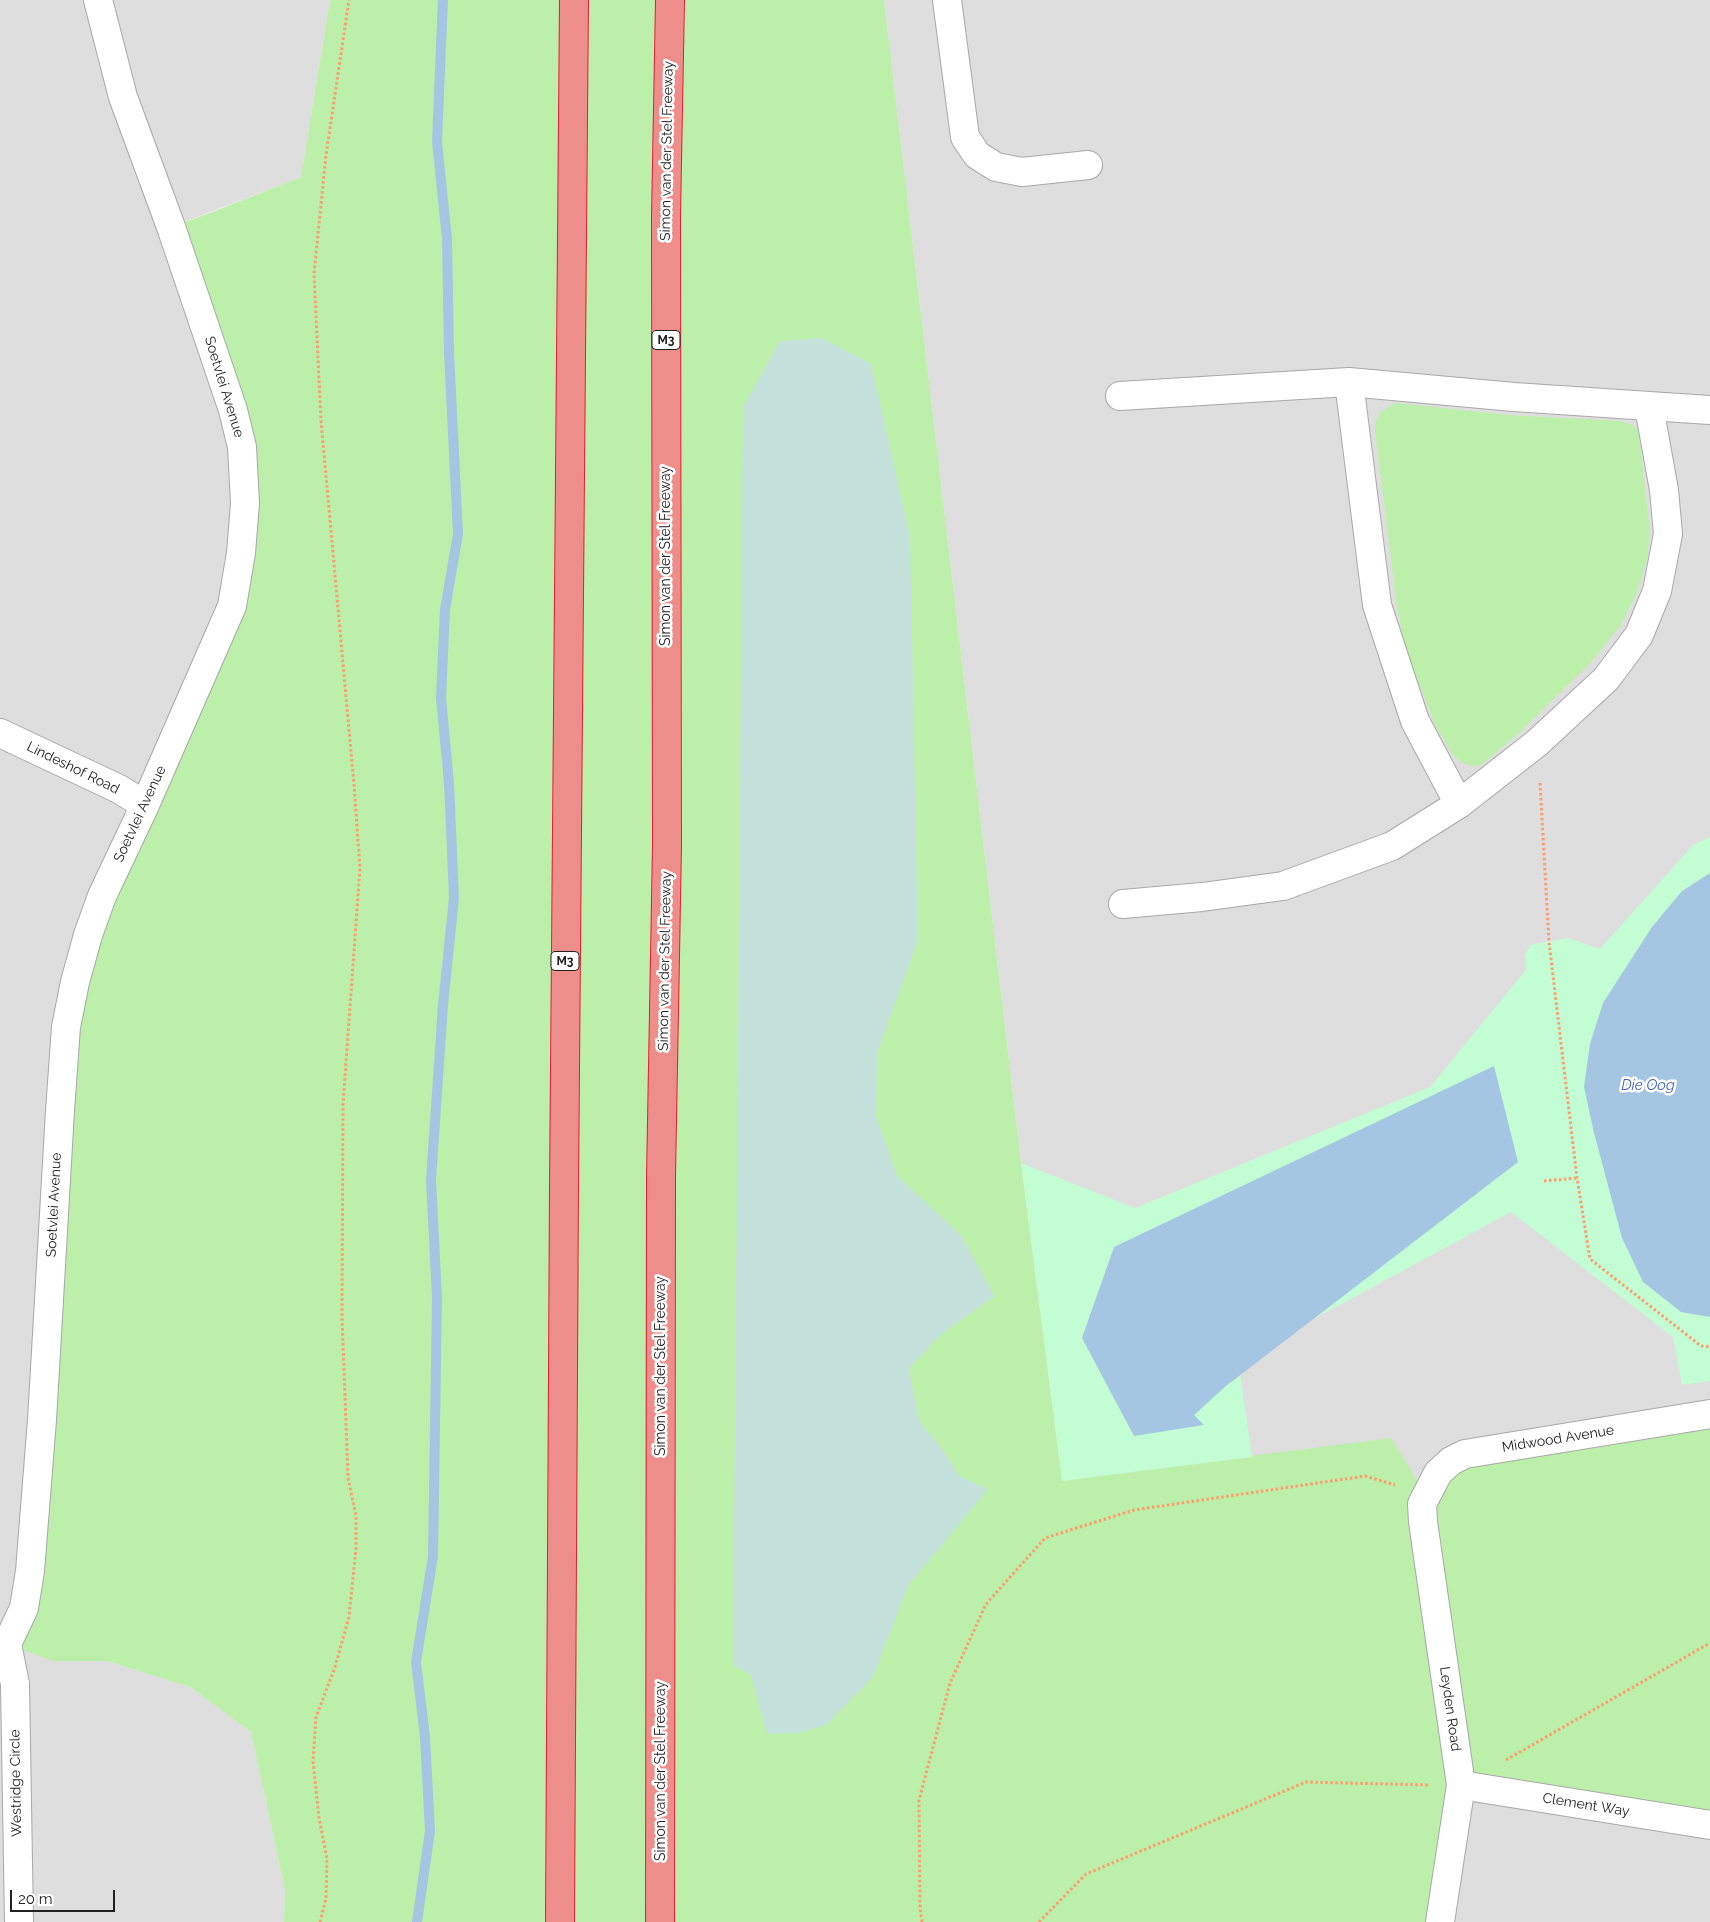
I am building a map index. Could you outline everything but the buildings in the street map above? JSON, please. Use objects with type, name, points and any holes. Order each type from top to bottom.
[{"type":"highway","name":"M3","points":[[560,1922],[564,1157],[574,0]]},
{"type":"highway","name":"Simon van der Stel Freeway","points":[[660,1922],[661,1177],[666,845],[666,217],[670,0]]},
{"type":"street","name":"Soetvlei Avenue","points":[[4,1645],[24,1608],[30,1571],[66,1027],[75,982],[88,935],[102,896],[145,805],[232,606],[241,552],[245,503],[242,447],[233,410],[171,227],[123,97],[98,0]]},
{"type":"street","points":[[947,0],[965,137],[977,155],[996,167],[1022,172],[1088,165]]},
{"type":"street","points":[[1120,396],[1348,382],[1514,398],[1710,410]]},
{"type":"street","points":[[1348,382],[1377,605],[1414,721],[1459,804]]},
{"type":"street","points":[[1124,904],[1202,897],[1284,886],[1392,846],[1459,804],[1537,743],[1606,679],[1639,635],[1657,591],[1668,534],[1664,490],[1649,406]]},
{"type":"street","name":"Lindeshof Road","points":[[0,733],[119,789],[145,805]]},
{"type":"street","name":"Midwood Avenue","points":[[1425,1497],[1438,1473],[1451,1461],[1465,1454],[1710,1414]]},
{"type":"street","name":"Leyden Road","points":[[1425,1497],[1422,1504],[1423,1522],[1461,1785],[1440,1922]]},
{"type":"street","name":"Westridge Circle","points":[[4,1645],[15,1684],[19,1922]]},
{"type":"street","name":"Clement Way","points":[[1461,1785],[1710,1825]]},
{"type":"path","points":[[320,1922],[326,1899],[327,1859],[319,1818],[313,1761],[316,1717],[335,1667],[349,1617],[356,1548],[356,1516],[348,1478],[342,1316],[343,1123],[360,868],[320,421],[314,274],[326,156],[350,0]]},
{"type":"path","points":[[1537,743],[1549,942],[1577,1178],[1590,1259],[1701,1346],[1710,1348]]},
{"type":"path","points":[[1544,1181],[1577,1178]]},
{"type":"path","points":[[922,1922],[920,1908],[919,1800],[950,1683],[986,1604],[1045,1538],[1134,1510],[1365,1476],[1400,1487]]},
{"type":"path","points":[[1504,1761],[1710,1643]]},
{"type":"path","points":[[1039,1922],[1086,1874],[1306,1782],[1461,1785]]},
{"type":"shaded area","points":[[0,0],[330,0],[301,177],[171,227],[245,503],[53,1661],[107,1661],[190,1687],[251,1732],[285,1890],[284,1922],[0,1922]]},
{"type":"shaded area","points":[[884,0],[1710,0],[1710,1922],[876,1922],[1058,1452],[1021,1163]]},
{"type":"shaded area","points":[[822,338],[871,364],[910,537],[918,940],[877,1053],[876,1116],[897,1176],[961,1235],[994,1296],[938,1337],[909,1369],[919,1421],[944,1451],[959,1476],[988,1489],[908,1586],[873,1677],[826,1725],[798,1733],[767,1734],[751,1675],[733,1665],[743,407],[780,341]]},
{"type":"green space","points":[[330,0],[884,0],[1021,1163],[1062,1480],[1391,1438],[1426,1495],[1440,1472],[1710,1424],[1710,1825],[1462,1785],[1440,1922],[284,1922],[285,1890],[251,1732],[190,1687],[107,1661],[53,1661],[7,1644],[24,1608],[75,982],[210,658],[245,503],[171,227],[301,177]]},
{"type":"green space","points":[[1396,403],[1509,415],[1620,421],[1637,429],[1639,437],[1650,532],[1647,560],[1636,595],[1620,626],[1591,662],[1521,731],[1481,765],[1473,766],[1462,763],[1453,755],[1436,727],[1405,647],[1397,608],[1375,431],[1375,422],[1381,412]]},
{"type":"green space","points":[[1710,837],[1710,1381],[1682,1385],[1673,1337],[1511,1212],[1238,1360],[1252,1457],[1062,1481],[1021,1163],[1135,1208],[1430,1087],[1526,970],[1525,955],[1530,945],[1568,938],[1600,949],[1693,845]]},
{"type":"water","name":"Die Oog","points":[[1710,873],[1710,1317],[1681,1312],[1643,1282],[1622,1238],[1594,1133],[1584,1087],[1590,1044],[1603,1003],[1652,927],[1682,891]]},
{"type":"water","points":[[1494,1066],[1518,1162],[1226,1386],[1194,1415],[1204,1425],[1134,1436],[1082,1338],[1114,1247]]},
{"type":"waterway","points":[[417,1922],[430,1831],[425,1737],[416,1662],[433,1556],[437,1298],[431,1180],[443,1005],[454,898],[449,783],[441,698],[445,609],[458,534],[449,353],[447,239],[437,142],[443,0]]}]
